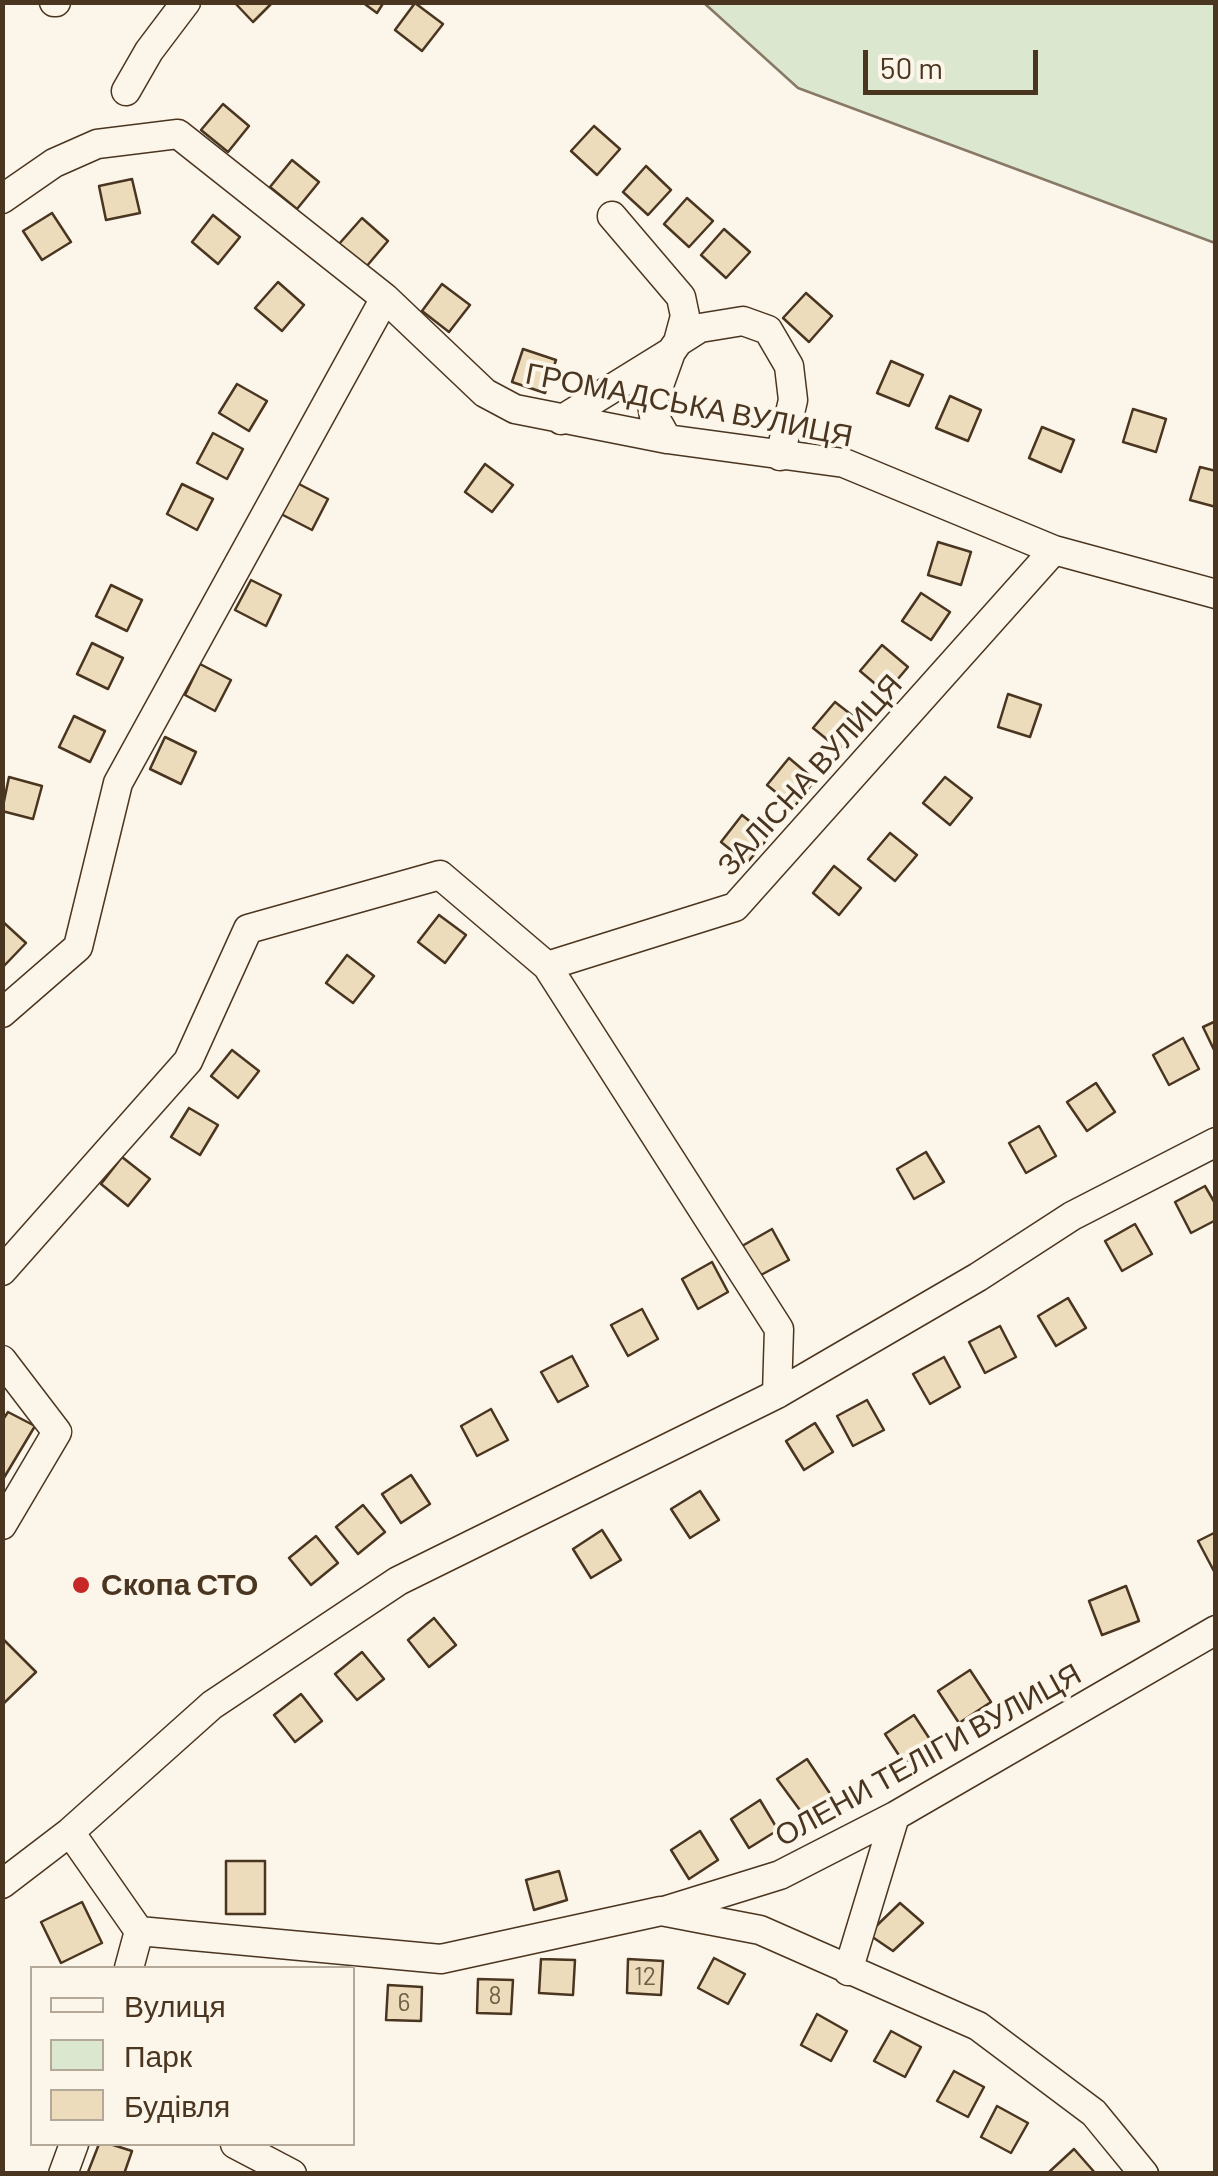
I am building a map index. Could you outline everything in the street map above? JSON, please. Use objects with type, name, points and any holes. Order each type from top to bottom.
[{"type":"street","points":[[126,90],[148,50],[186,2]]},
{"type":"street","name":"ГРОМАДСЬКА ВУЛИЦЯ","points":[[2,198],[54,163],[97,144],[178,134],[385,298],[485,393],[515,409],[746,451],[844,463],[1054,550],[1216,594]]},
{"type":"street","points":[[612,216],[681,297],[685,316],[652,405],[658,427],[667,438]]},
{"type":"street","points":[[2,1013],[78,947],[118,783],[385,298]]},
{"type":"street","points":[[561,420],[700,328],[743,321],[768,330],[789,366],[793,382],[788,422],[792,458]]},
{"type":"street","points":[[746,451],[774,436],[788,422]]},
{"type":"street","name":"ЗАЛІСНА ВУЛИЦЯ","points":[[547,966],[735,907],[1054,550]]},
{"type":"street","points":[[2,1271],[188,1061],[248,929],[440,875],[547,966],[779,1329],[777,1394]]},
{"type":"street","points":[[2,1884],[70,1832],[212,1704],[398,1582],[777,1394],[1072,1216],[1216,1142]]},
{"type":"street","points":[[2,1360],[58,1432],[2,1525]]},
{"type":"street","name":"ОЛЕНИ ТЕЛІГИ ВУЛИЦЯ","points":[[139,1931],[441,1959],[662,1912],[780,1875],[895,1816],[1216,1630]]},
{"type":"street","points":[[848,1971],[895,1816]]},
{"type":"street","points":[[70,1832],[139,1931],[130,1966]]},
{"type":"street","name":"ОЛЕНИ ТЕЛІГИ ВУЛИЦЯ","points":[[662,1912],[760,1930],[978,2026],[1094,2113],[1144,2174]]},
{"type":"street","points":[[62,2174],[73,2146]]},
{"type":"street","points":[[239,2146],[292,2174]]},
{"type":"green space","points":[[704,3],[1215,3],[1215,243],[798,88]]},
{"type":"building","points":[[234,2],[273,2],[253,22]]},
{"type":"building","points":[[362,2],[384,2],[377,13]]},
{"type":"building","points":[[415,3],[443,24],[422,51],[395,30]]},
{"type":"building","points":[[223,104],[249,126],[228,152],[201,130]]},
{"type":"building","points":[[594,126],[620,149],[597,175],[571,151]]},
{"type":"building","points":[[292,160],[319,182],[297,209],[270,187]]},
{"type":"building","points":[[646,166],[671,190],[648,215],[623,192]]},
{"type":"building","points":[[132,179],[140,213],[106,220],[99,186]]},
{"type":"building","points":[[687,198],[713,221],[689,247],[664,224]]},
{"type":"building","points":[[52,213],[71,242],[42,260],[23,231]]},
{"type":"building","points":[[213,215],[240,237],[218,264],[192,242]]},
{"type":"building","points":[[362,218],[388,241],[366,267],[339,244]]},
{"type":"building","points":[[724,229],[750,252],[726,278],[701,255]]},
{"type":"building","points":[[278,282],[304,305],[282,331],[255,308]]},
{"type":"building","points":[[442,284],[470,305],[449,332],[422,311]]},
{"type":"building","points":[[806,293],[832,316],[809,342],[783,318]]},
{"type":"building","points":[[523,349],[556,360],[545,393],[512,382]]},
{"type":"building","points":[[891,361],[923,375],[909,406],[877,393]]},
{"type":"building","points":[[237,384],[267,401],[249,431],[219,413]]},
{"type":"building","points":[[950,396],[981,410],[968,441],[936,428]]},
{"type":"building","points":[[1133,409],[1166,419],[1156,452],[1123,442]]},
{"type":"building","points":[[1042,427],[1074,440],[1061,472],[1029,458]]},
{"type":"building","points":[[213,433],[243,449],[227,479],[197,463]]},
{"type":"building","points":[[485,464],[513,485],[492,512],[465,492]]},
{"type":"building","points":[[1200,467],[1216,471],[1216,507],[1190,500]]},
{"type":"building","points":[[297,483],[328,499],[312,530],[281,514]]},
{"type":"building","points":[[182,484],[213,499],[197,530],[167,514]]},
{"type":"building","points":[[938,542],[971,552],[961,585],[928,575]]},
{"type":"building","points":[[251,580],[281,595],[266,626],[235,610]]},
{"type":"building","points":[[111,585],[142,600],[127,631],[96,616]]},
{"type":"building","points":[[921,593],[950,612],[931,640],[902,621]]},
{"type":"building","points":[[92,643],[123,658],[108,689],[77,674]]},
{"type":"building","points":[[882,645],[908,667],[886,693],[860,671]]},
{"type":"building","points":[[200,664],[231,680],[215,711],[185,695]]},
{"type":"building","points":[[1008,694],[1041,705],[1030,737],[998,727]]},
{"type":"building","points":[[835,702],[862,723],[840,750],[813,728]]},
{"type":"building","points":[[74,716],[105,731],[90,762],[59,747]]},
{"type":"building","points":[[165,737],[196,752],[181,784],[150,769]]},
{"type":"building","points":[[789,758],[815,780],[794,807],[767,785]]},
{"type":"building","points":[[9,777],[42,786],[33,819],[2,811]]},
{"type":"building","points":[[945,777],[972,798],[950,825],[923,803]]},
{"type":"building","points":[[742,815],[769,837],[747,863],[721,842]]},
{"type":"building","points":[[890,833],[917,855],[895,881],[868,859]]},
{"type":"building","points":[[834,866],[861,888],[839,915],[813,893]]},
{"type":"building","points":[[439,915],[466,935],[445,963],[418,942]]},
{"type":"building","points":[[2,921],[26,943],[2,968]]},
{"type":"building","points":[[347,955],[374,976],[353,1003],[326,983]]},
{"type":"building","points":[[1216,1021],[1216,1054],[1203,1027]]},
{"type":"building","points":[[1183,1038],[1199,1069],[1169,1085],[1153,1055]]},
{"type":"building","points":[[232,1050],[259,1071],[238,1098],[211,1076]]},
{"type":"building","points":[[1096,1083],[1115,1112],[1087,1131],[1067,1102]]},
{"type":"building","points":[[189,1108],[218,1125],[200,1155],[171,1137]]},
{"type":"building","points":[[1039,1126],[1056,1156],[1026,1173],[1009,1143]]},
{"type":"building","points":[[926,1152],[944,1182],[914,1199],[897,1169]]},
{"type":"building","points":[[122,1157],[150,1179],[128,1206],[101,1184]]},
{"type":"building","points":[[1205,1186],[1216,1205],[1216,1220],[1191,1233],[1175,1202]]},
{"type":"building","points":[[1135,1224],[1152,1254],[1122,1271],[1105,1241]]},
{"type":"building","points":[[772,1229],[789,1260],[759,1276],[742,1246]]},
{"type":"building","points":[[712,1262],[728,1292],[698,1309],[682,1279]]},
{"type":"building","points":[[1068,1298],[1086,1328],[1056,1346],[1038,1316]]},
{"type":"building","points":[[642,1309],[658,1339],[628,1356],[611,1325]]},
{"type":"building","points":[[1000,1326],[1016,1357],[985,1373],[969,1342]]},
{"type":"building","points":[[572,1356],[588,1386],[558,1402],[541,1372]]},
{"type":"building","points":[[944,1357],[960,1387],[930,1404],[913,1374]]},
{"type":"building","points":[[867,1400],[884,1430],[853,1446],[837,1416]]},
{"type":"building","points":[[491,1409],[508,1440],[477,1456],[461,1426]]},
{"type":"building","points":[[8,1412],[35,1426],[2,1481],[2,1421]]},
{"type":"building","points":[[815,1423],[833,1452],[804,1470],[786,1441]]},
{"type":"building","points":[[411,1475],[430,1504],[401,1523],[382,1494]]},
{"type":"building","points":[[700,1491],[719,1520],[690,1538],[671,1509]]},
{"type":"building","points":[[363,1505],[385,1532],[358,1554],[336,1527]]},
{"type":"building","points":[[602,1530],[621,1560],[591,1578],[573,1549]]},
{"type":"building","points":[[1216,1532],[1216,1575],[1198,1541]]},
{"type":"building","points":[[316,1536],[338,1563],[311,1585],[289,1558]]},
{"type":"building","points":[[1126,1586],[1139,1621],[1102,1635],[1089,1601]]},
{"type":"building","points":[[434,1618],[456,1645],[429,1667],[408,1640]]},
{"type":"building","points":[[2,1638],[36,1672],[2,1705]]},
{"type":"building","points":[[362,1652],[384,1679],[357,1700],[335,1674]]},
{"type":"building","points":[[970,1670],[991,1702],[959,1723],[938,1691]]},
{"type":"building","points":[[301,1694],[322,1721],[295,1742],[274,1715]]},
{"type":"building","points":[[914,1715],[933,1744],[904,1763],[885,1734]]},
{"type":"building","points":[[807,1759],[833,1798],[805,1817],[777,1779]]},
{"type":"building","points":[[760,1800],[778,1830],[749,1848],[731,1819]]},
{"type":"building","points":[[700,1831],[718,1860],[689,1879],[671,1850]]},
{"type":"building","points":[[226,1861],[265,1861],[265,1914],[226,1914]]},
{"type":"building","points":[[559,1871],[567,1900],[534,1910],[526,1880]]},
{"type":"building","points":[[82,1902],[102,1943],[61,1963],[41,1922]]},
{"type":"building","points":[[900,1903],[923,1923],[893,1951],[868,1934]]},
{"type":"building","points":[[714,1958],[745,1974],[728,2004],[698,1988]]},
{"type":"building","points":[[541,1959],[575,1960],[573,1995],[539,1993]]},
{"type":"building","points":[[628,1959],[663,1961],[661,1995],[627,1993]]},
{"type":"building","points":[[478,1979],[513,1980],[511,2014],[477,2013]]},
{"type":"building","points":[[388,1985],[422,1987],[421,2021],[386,2020]]},
{"type":"building","points":[[817,2014],[847,2031],[831,2061],[801,2045]]},
{"type":"building","points":[[891,2031],[921,2047],[905,2077],[874,2061]]},
{"type":"building","points":[[954,2071],[984,2087],[968,2117],[937,2101]]},
{"type":"building","points":[[997,2106],[1028,2123],[1011,2153],[981,2137]]},
{"type":"building","points":[[98,2146],[132,2151],[124,2174],[88,2172]]},
{"type":"building","points":[[1074,2149],[1096,2174],[1048,2173]]},
{"type":"place","name":"Скопа СТО","points":[[81,1585]]}]
